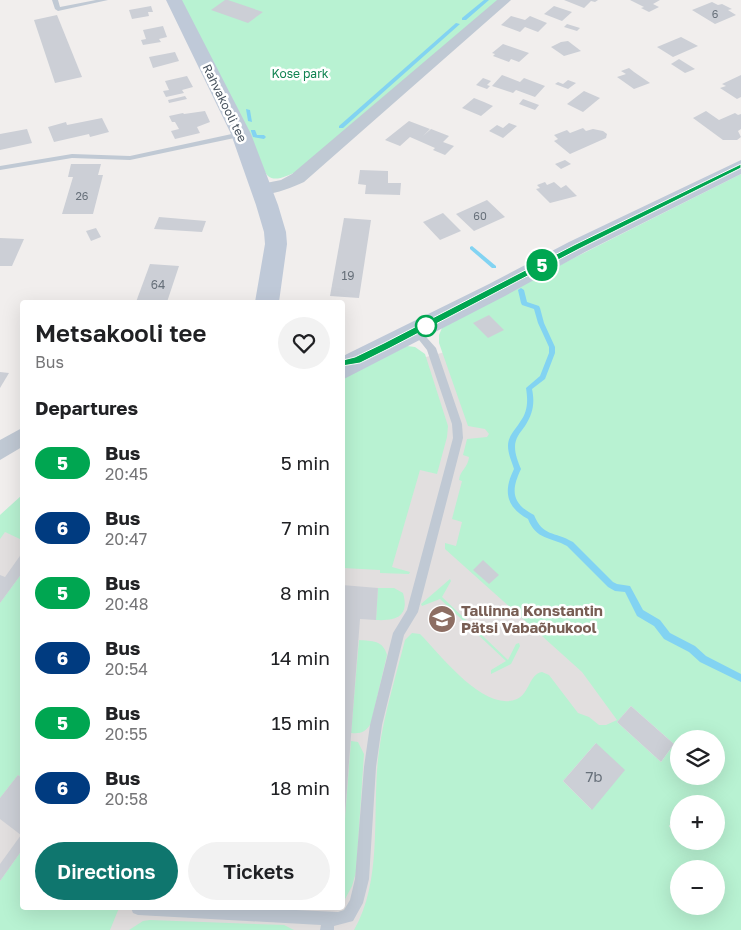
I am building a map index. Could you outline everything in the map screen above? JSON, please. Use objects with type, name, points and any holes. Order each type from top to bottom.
[{"type":"street","name":"Rahvakooli tee","points":[[174,0],[241,134],[265,199],[275,232],[276,244],[267,300]]},
{"type":"street","points":[[265,199],[303,174],[505,0]]},
{"type":"street","points":[[347,365],[741,166]]},
{"type":"street","name":"Rahvakooli tee","points":[[249,300],[259,267],[265,199]]},
{"type":"street","points":[[0,451],[20,438]]},
{"type":"lane","points":[[55,0],[58,9],[105,0]]},
{"type":"lane","points":[[0,168],[72,156],[130,158],[241,134]]},
{"type":"lane","points":[[160,910],[328,925],[348,916],[356,903],[364,870],[370,767],[376,725],[400,633],[412,612],[458,438],[457,424],[431,348],[416,331]]},
{"type":"shaded area","name":"Tallinna Konstantin Pätsi Vabaõhukool","points":[[449,351],[625,713],[611,729],[602,730],[563,781],[532,930],[0,930],[0,534],[20,509],[20,910],[345,910],[345,391],[422,358]]},
{"type":"green space","name":"Kose park","points":[[181,0],[501,0],[305,167],[280,178],[273,178],[264,170],[251,138]]},
{"type":"green space","points":[[741,174],[741,930],[354,930],[363,910],[373,866],[377,773],[384,723],[405,640],[412,633],[420,634],[464,680],[491,698],[504,701],[517,699],[525,693],[534,676],[542,672],[549,675],[578,713],[589,717],[599,725],[606,725],[617,720],[582,672],[445,549],[445,543],[456,546],[462,522],[452,519],[462,481],[459,480],[469,457],[463,455],[467,439],[487,437],[489,434],[485,429],[468,426],[439,343],[439,335],[442,328],[554,268]],"holes":[[[596,743],[591,809],[563,781]]]},
{"type":"green space","points":[[407,346],[415,347],[425,354],[448,426],[437,474],[420,470],[392,567],[410,572],[409,574],[380,573],[380,570],[345,568],[345,377]]},
{"type":"green space","points":[[20,497],[20,539],[5,532],[0,539],[0,515]]},
{"type":"green space","points":[[20,576],[20,776],[18,775],[0,798],[0,603]]},
{"type":"green space","points":[[450,579],[451,581],[442,597],[508,660],[516,644],[519,643],[520,646],[511,664],[491,674],[491,670],[506,661],[440,599],[422,606],[421,604]]},
{"type":"green space","points":[[378,588],[394,588],[403,593],[404,607],[403,612],[399,616],[389,620],[376,620]]},
{"type":"green space","points":[[359,640],[373,641],[380,644],[387,655],[371,723],[363,732],[351,733]]},
{"type":"green space","points":[[351,741],[358,742],[364,754],[356,872],[352,886],[345,899],[345,819]]},
{"type":"green space","points":[[20,853],[20,910],[118,910],[110,930],[0,930],[0,881]]},
{"type":"green space","points":[[143,921],[284,925],[294,930],[129,930]]},
{"type":"building","points":[[225,0],[263,12],[248,23],[211,10]]},
{"type":"building","points":[[564,0],[598,0],[595,2],[591,1],[584,8]]},
{"type":"building","points":[[630,0],[660,0],[653,4],[659,7],[649,12],[641,8],[644,7]]},
{"type":"building","points":[[712,2],[732,9],[728,10],[736,15],[715,24],[692,10]]},
{"type":"building","points":[[151,6],[153,12],[148,12],[149,16],[132,19],[129,10]]},
{"type":"building","points":[[554,6],[572,12],[562,21],[544,14]]},
{"type":"building","points":[[57,15],[82,77],[55,83],[34,20]]},
{"type":"building","points":[[511,16],[525,20],[530,16],[547,23],[538,32],[525,27],[520,32],[501,25]]},
{"type":"building","points":[[567,24],[580,28],[577,31],[564,27]]},
{"type":"building","points":[[163,26],[167,37],[159,39],[161,42],[143,45],[141,40],[146,39],[143,30]]},
{"type":"building","points":[[681,37],[698,46],[673,57],[657,47]]},
{"type":"building","points":[[568,41],[581,51],[564,56],[551,47],[561,42]]},
{"type":"building","points":[[503,44],[529,53],[519,62],[511,59],[509,62],[493,56],[495,54],[492,53]]},
{"type":"building","points":[[175,52],[179,61],[153,68],[149,57]]},
{"type":"building","points":[[679,59],[695,69],[685,73],[671,64]]},
{"type":"building","points":[[629,68],[650,83],[634,89],[617,77],[626,74],[621,71]]},
{"type":"building","points":[[502,75],[520,82],[524,78],[545,86],[535,97],[516,90],[513,93],[492,86]]},
{"type":"building","points":[[741,75],[741,97],[737,99],[720,88],[726,86],[722,84]]},
{"type":"building","points":[[187,76],[193,87],[182,90],[184,93],[166,97],[163,91],[169,90],[165,81]]},
{"type":"building","points":[[483,78],[491,81],[487,85],[490,86],[487,89],[476,85]]},
{"type":"building","points":[[568,80],[576,83],[568,89],[555,84],[558,82],[563,84]]},
{"type":"building","points":[[584,91],[600,98],[583,112],[567,104]]},
{"type":"building","points":[[185,96],[187,99],[169,103],[168,100]]},
{"type":"building","points":[[474,98],[493,106],[481,116],[462,108]]},
{"type":"building","points":[[523,99],[539,105],[535,110],[519,104]]},
{"type":"building","points":[[205,111],[210,122],[197,127],[200,133],[175,139],[171,131],[179,129],[169,116]]},
{"type":"building","points":[[706,111],[719,120],[735,113],[741,114],[741,129],[738,131],[741,137],[737,140],[723,140],[693,118]]},
{"type":"building","points":[[102,118],[109,132],[90,137],[89,134],[54,142],[48,127],[66,122],[67,125]]},
{"type":"building","points":[[409,121],[430,129],[423,136],[431,129],[449,136],[443,142],[454,146],[445,155],[433,150],[435,148],[410,137],[400,146],[385,140]]},
{"type":"building","points":[[509,123],[517,126],[503,138],[489,131],[497,125],[503,128]]},
{"type":"building","points":[[583,128],[586,131],[593,129],[603,131],[607,134],[606,138],[570,154],[554,141],[558,139],[554,135],[567,130],[570,133]]},
{"type":"building","points":[[27,129],[32,143],[0,150],[0,134]]},
{"type":"building","points":[[565,160],[571,164],[561,169],[555,164]]},
{"type":"building","points":[[71,164],[101,164],[98,175],[103,175],[93,214],[62,214],[73,177],[68,177]]},
{"type":"building","points":[[360,170],[388,171],[388,183],[401,183],[400,195],[365,194],[366,185],[358,184]]},
{"type":"building","points":[[545,182],[547,185],[554,182],[561,188],[566,185],[577,196],[550,203],[536,189],[540,188],[537,185]]},
{"type":"building","points":[[487,200],[505,217],[474,231],[456,214]]},
{"type":"building","points":[[443,213],[461,231],[440,240],[423,222]]},
{"type":"building","points":[[159,217],[206,221],[202,232],[154,229]]},
{"type":"building","points":[[344,218],[371,220],[359,298],[330,296]]},
{"type":"building","points":[[96,228],[101,237],[91,241],[86,231]]},
{"type":"building","points":[[0,238],[24,239],[12,266],[0,266]]},
{"type":"building","points":[[150,264],[179,266],[168,300],[137,300]]},
{"type":"building","points":[[489,315],[504,330],[488,338],[473,323]]},
{"type":"building","points":[[0,372],[9,373],[0,388]]},
{"type":"building","points":[[20,556],[20,576],[0,603],[0,575],[5,577]]},
{"type":"building","points":[[483,560],[499,575],[489,584],[473,570]]},
{"type":"building","points":[[345,585],[378,588],[376,620],[360,619],[345,814]]},
{"type":"building","points":[[631,706],[670,740],[670,750],[661,762],[617,722]]},
{"type":"building","points":[[596,743],[625,770],[592,810],[563,781]]},
{"type":"building","points":[[18,775],[20,776],[20,834],[0,819],[0,798]]},
{"type":"building","points":[[20,836],[20,853],[0,881],[0,864]]},
{"type":"waterway","points":[[464,19],[487,0]]},
{"type":"waterway","points":[[341,127],[458,24]]},
{"type":"waterway","points":[[248,110],[250,121]]},
{"type":"waterway","points":[[253,131],[255,136],[264,137]]},
{"type":"waterway","points":[[472,248],[494,267]]},
{"type":"waterway","points":[[521,290],[524,303],[537,308],[541,323],[552,347],[552,353],[543,377],[529,388],[530,408],[512,441],[511,448],[518,469],[511,484],[511,497],[514,503],[518,509],[531,517],[537,529],[542,533],[570,544],[611,584],[615,587],[627,589],[640,613],[657,623],[667,636],[692,649],[703,659],[741,678]]},
{"type":"bus line","name":"5","points":[[345,363],[356,361],[387,346],[576,247],[741,166]]},
{"type":"place","name":"Tallinna Konstantin Pätsi Vabaõhukool","points":[[442,619]]}]
